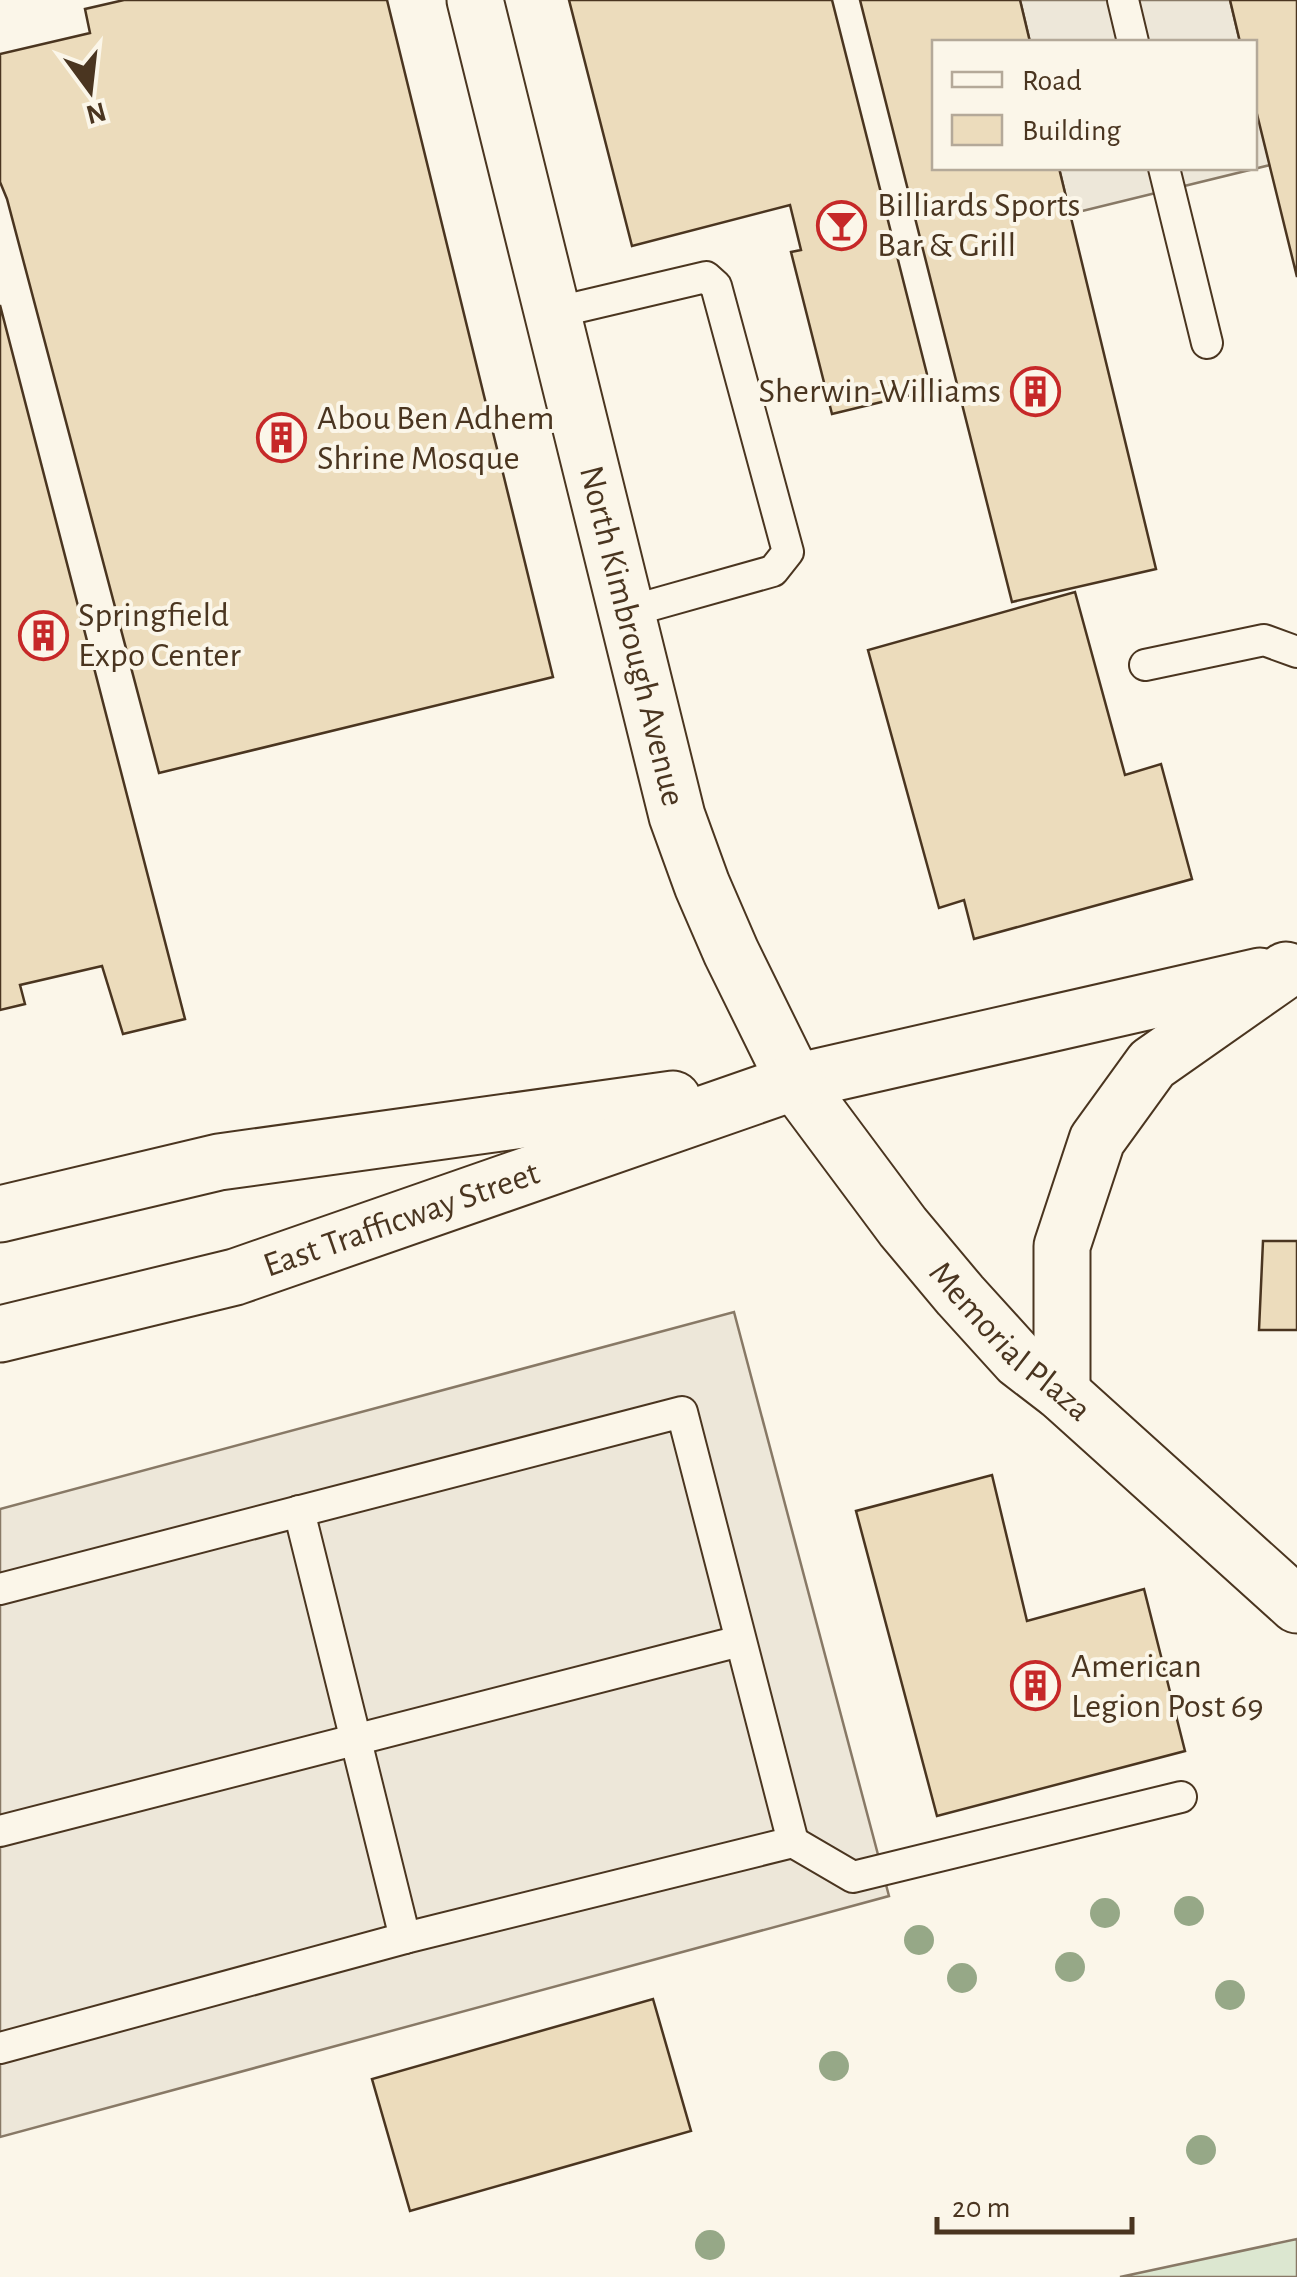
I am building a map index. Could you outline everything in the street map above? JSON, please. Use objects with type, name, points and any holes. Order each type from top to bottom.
[{"type":"main road","name":"North Kimbrough Avenue","points":[[475,0],[677,816],[730,952],[795,1082]]},
{"type":"main road","name":"East Trafficway Street","points":[[0,1214],[219,1162],[795,1082],[1292,968]]},
{"type":"main road","points":[[1062,1392],[1062,1246],[1096,1140],[1152,1064],[1292,968]]},
{"type":"main road","name":"East Trafficway Street","points":[[0,1334],[234,1277],[795,1082]]},
{"type":"main road","name":"Memorial Plaza","points":[[795,1082],[904,1226],[1020,1360],[1062,1392],[1297,1605]]},
{"type":"lane","points":[[1123,0],[1133,40]]},
{"type":"lane","points":[[1165,170],[1208,342]]},
{"type":"lane","points":[[553,313],[706,278],[716,286],[788,552],[773,571],[627,612]]},
{"type":"lane","points":[[1145,665],[1264,640],[1297,652]]},
{"type":"lane","points":[[0,1589],[682,1412],[792,1842]]},
{"type":"lane","points":[[299,1511],[404,1938]]},
{"type":"lane","points":[[0,1831],[740,1641]]},
{"type":"lane","points":[[0,2048],[404,1938],[792,1842],[853,1877],[1181,1797]]},
{"type":"green space","points":[[1297,2239],[1297,2277],[1120,2277]]},
{"type":"shaded area","points":[[1020,0],[1230,0],[1240,40],[1030,40]]},
{"type":"shaded area","points":[[1257,110],[1270,165],[1257,168]]},
{"type":"shaded area","points":[[1059,170],[1250,170],[1070,214]]},
{"type":"shaded area","points":[[734,1312],[889,1896],[0,2137],[0,1509]]},
{"type":"building","name":"Abou Ben Adhem Shrine Mosque","points":[[124,0],[387,0],[553,677],[159,773],[0,182],[0,54],[90,33],[85,9]]},
{"type":"building","name":"Billiards Sports Bar & Grill","points":[[569,0],[832,0],[931,390],[832,414],[791,252],[801,250],[790,205],[632,246]]},
{"type":"building","name":"Sherwin-Williams","points":[[860,0],[1020,0],[1030,40],[932,40],[932,170],[1059,170],[1156,569],[1012,602]]},
{"type":"building","points":[[1230,0],[1297,0],[1297,277],[1257,114],[1257,40],[1240,40]]},
{"type":"building","name":"Springfield Expo Center","points":[[0,305],[185,1019],[123,1034],[102,966],[20,985],[25,1004],[0,1010]]},
{"type":"building","points":[[1075,592],[1125,775],[1161,764],[1192,879],[974,939],[964,900],[939,908],[868,650]]},
{"type":"building","points":[[1263,1241],[1297,1241],[1297,1330],[1259,1330]]},
{"type":"building","name":"American Legion Post 69","points":[[992,1475],[1027,1621],[1144,1589],[1185,1751],[937,1816],[856,1511]]},
{"type":"building","points":[[653,1999],[691,2131],[410,2211],[372,2079]]},
{"type":"place","name":"Billiards Sports Bar & Grill","points":[[842,225]]},
{"type":"place","name":"Sherwin-Williams","points":[[1036,391]]},
{"type":"place","name":"Abou Ben Adhem Shrine Mosque","points":[[282,438]]},
{"type":"place","name":"Springfield Expo Center","points":[[43,635]]},
{"type":"place","name":"American Legion Post 69","points":[[1036,1686]]}]
